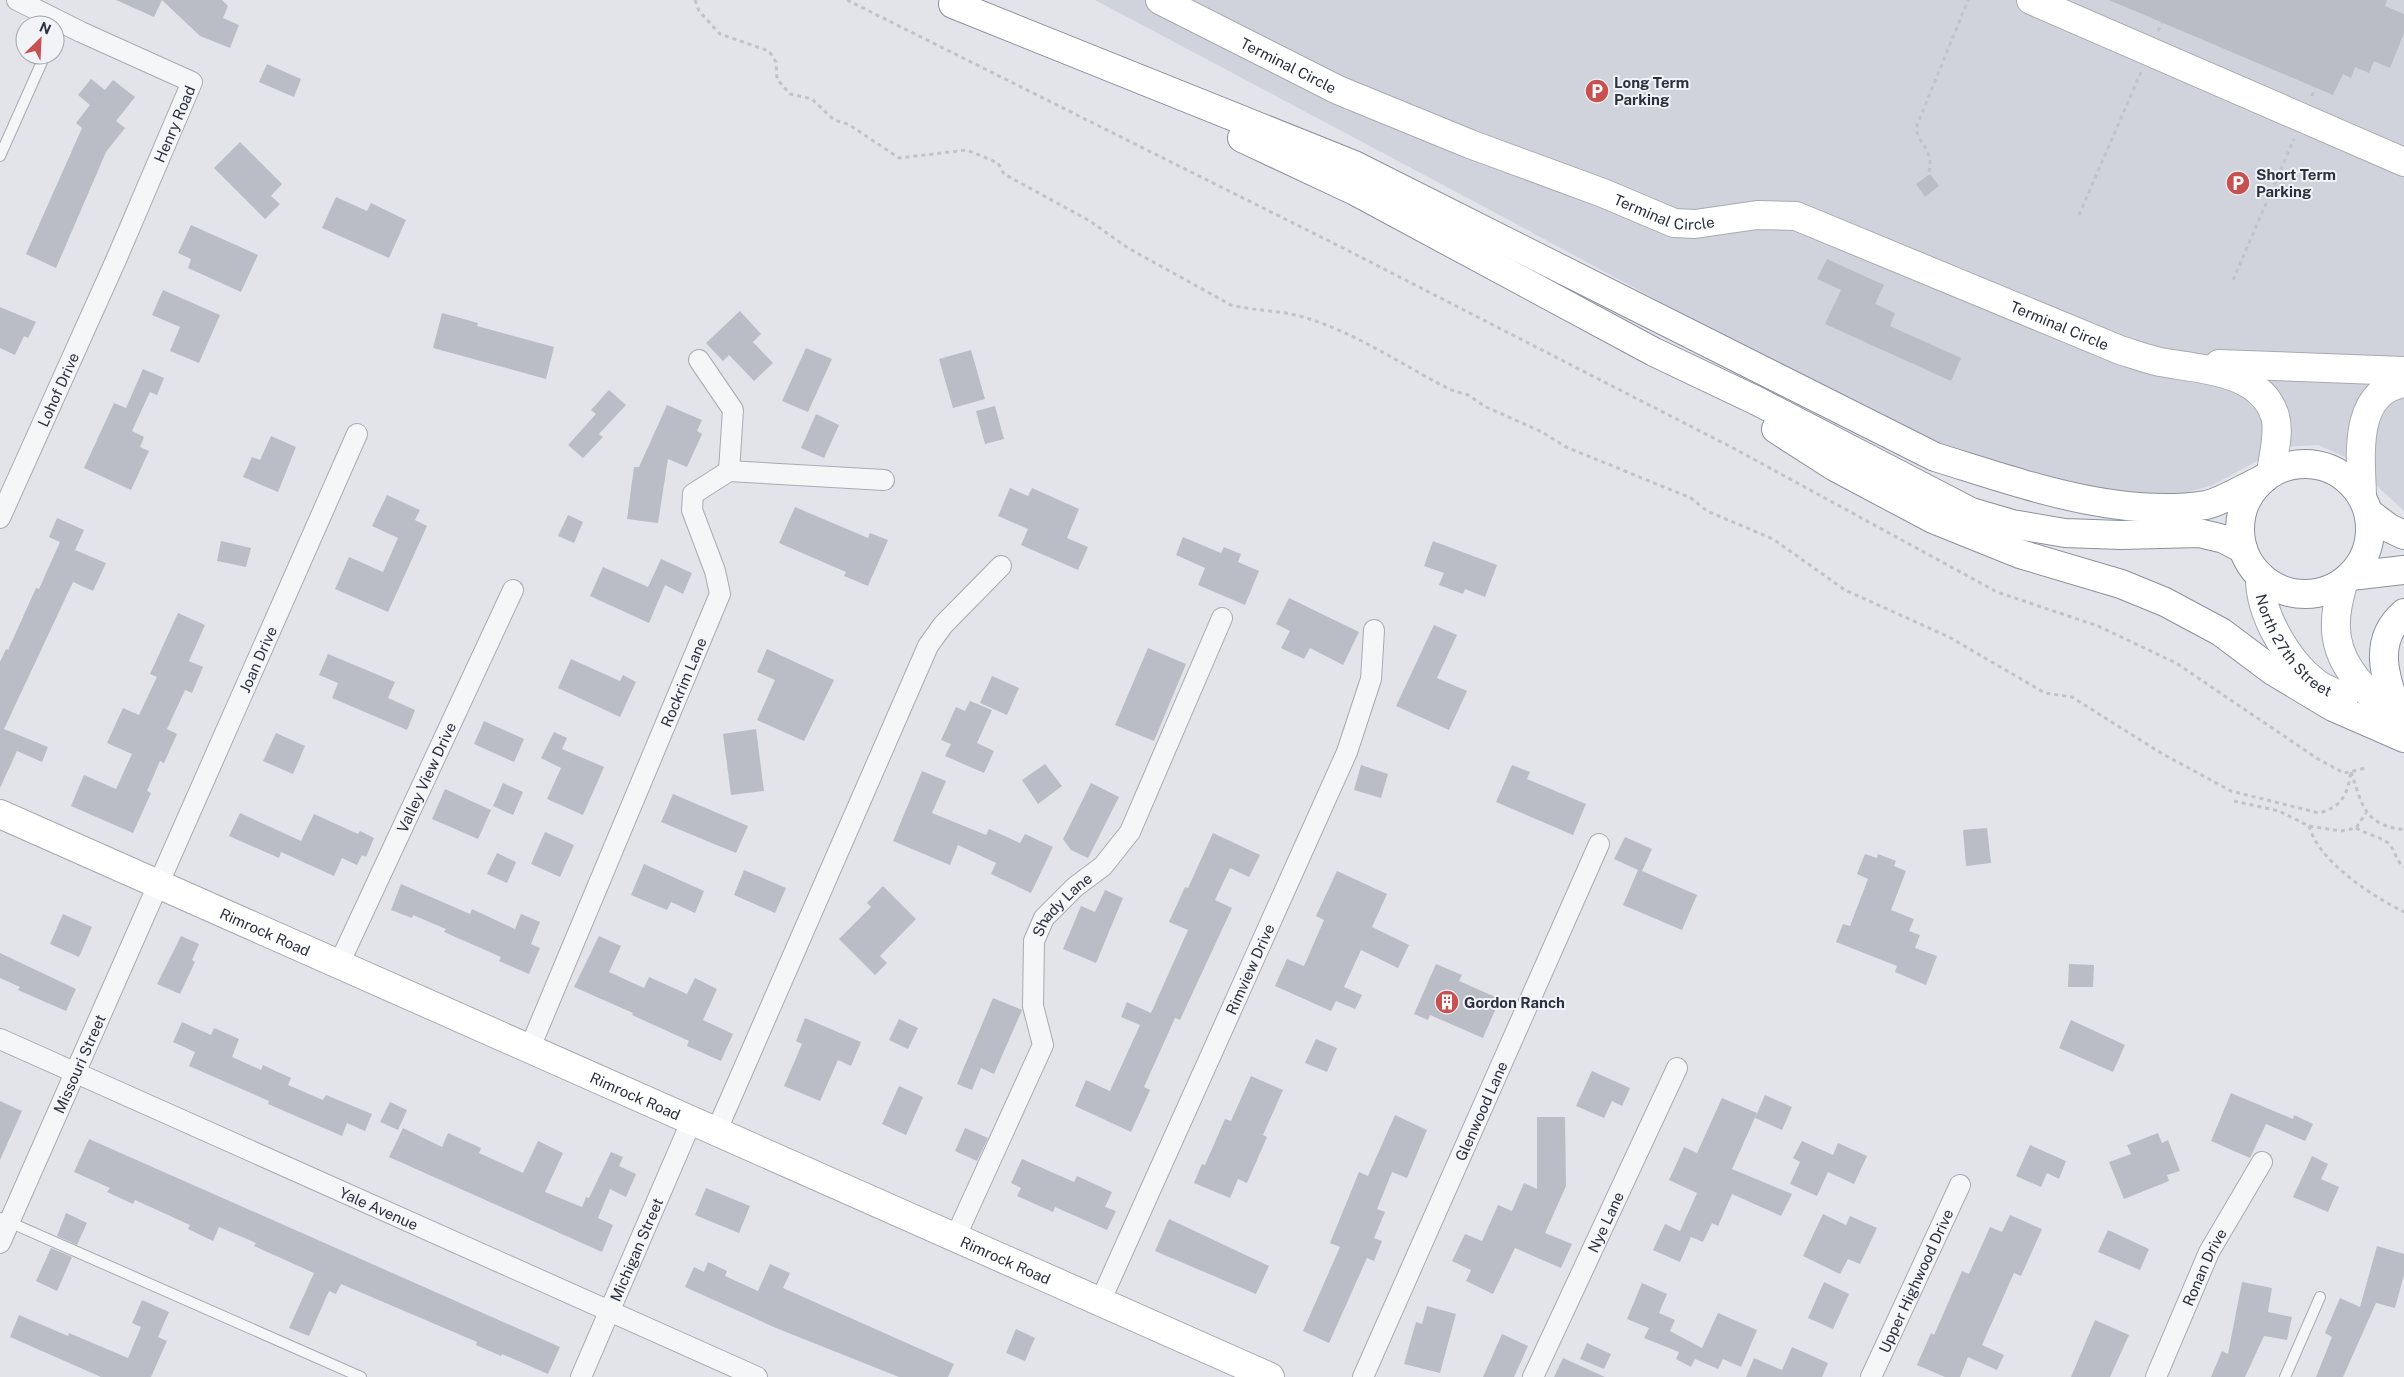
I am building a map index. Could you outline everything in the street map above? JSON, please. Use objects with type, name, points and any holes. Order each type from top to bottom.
[{"type":"main road","name":"Terminal Circle","points":[[1160,0],[1338,90],[1470,144],[1603,192],[1674,223],[1695,224],[1756,215],[1796,216],[2120,350],[2145,358],[2222,373],[2247,382],[2260,391],[2275,416],[2268,475]]},
{"type":"main road","points":[[2032,0],[2404,162]]},
{"type":"main road","points":[[949,2],[1355,191],[1654,352],[1757,401],[1971,512],[2012,524],[2065,533],[2120,535],[2199,533],[2224,539],[2243,549]]},
{"type":"main road","points":[[949,2],[1354,165],[1935,456],[2037,489],[2137,508],[2208,505],[2268,475],[2295,464],[2321,465],[2344,476],[2365,504],[2389,528],[2404,535]]},
{"type":"main road","points":[[1654,352],[1835,467],[1933,519],[2020,554],[2121,584],[2165,602],[2221,632],[2273,671],[2332,707],[2404,731]]},
{"type":"main road","name":"Terminal Circle","points":[[2182,365],[2218,364],[2404,371]]},
{"type":"main road","points":[[2347,580],[2364,558],[2371,535],[2365,504],[2360,437],[2362,423],[2368,410],[2384,392],[2404,383]]},
{"type":"main road","points":[[2268,475],[2248,498],[2240,523],[2243,549],[2250,564],[2260,576],[2278,589],[2300,594],[2322,592],[2347,580],[2404,570]]},
{"type":"main road","name":"North 27th Street","points":[[2260,576],[2260,593],[2266,613],[2293,658],[2316,683],[2404,731]]},
{"type":"main road","name":"North 27th Street","points":[[2347,580],[2336,620],[2336,636],[2344,663],[2352,676],[2404,731]]},
{"type":"main road","points":[[2404,613],[2397,619],[2388,635],[2382,658],[2404,731]]},
{"type":"main road","name":"Rimrock Road","points":[[0,814],[691,1122],[1270,1377]]},
{"type":"street","name":"Henry Road","points":[[17,0],[39,15]]},
{"type":"street","name":"Henry Road","points":[[65,31],[192,82],[116,260]]},
{"type":"street","name":"Lohof Drive","points":[[0,518],[116,260]]},
{"type":"street","points":[[700,360],[733,410],[730,471],[884,480]]},
{"type":"street","name":"Joan Drive","points":[[159,885],[357,434]]},
{"type":"street","name":"Rockrim Lane","points":[[529,1050],[720,594],[715,571],[692,510],[693,494],[730,471]]},
{"type":"street","points":[[716,1132],[928,646],[943,625],[1001,566]]},
{"type":"street","name":"Valley View Drive","points":[[339,964],[513,590]]},
{"type":"street","name":"Shady Lane","points":[[955,1238],[1043,1045],[1033,1006],[1034,941],[1044,918],[1075,887],[1103,866],[1130,832],[1222,618]]},
{"type":"street","name":"Rimview Drive","points":[[1100,1302],[1347,752],[1371,679],[1374,630]]},
{"type":"street","name":"Glenwood Lane","points":[[1363,1377],[1599,844]]},
{"type":"street","name":"Missouri Street","points":[[0,1243],[5,1220],[76,1073],[159,885]]},
{"type":"street","name":"Yale Avenue","points":[[0,1040],[756,1377]]},
{"type":"street","name":"Nye Lane","points":[[1533,1377],[1678,1068]]},
{"type":"street","name":"Michigan Street","points":[[581,1377],[691,1122]]},
{"type":"street","name":"Ronan Drive","points":[[2156,1377],[2209,1252],[2262,1162]]},
{"type":"street","name":"Upper Highwood Drive","points":[[1871,1377],[1960,1185]]},
{"type":"lane","points":[[0,156],[41,65]]},
{"type":"lane","points":[[5,1220],[361,1377]]},
{"type":"lane","points":[[2285,1377],[2320,1297]]},
{"type":"path","points":[[694,0],[699,12],[720,34],[769,51],[776,62],[777,78],[790,94],[812,99],[834,120],[848,124],[899,158],[967,150],[998,163],[1004,174],[1090,220],[1128,248],[1231,305],[1246,309],[1267,309],[1304,317],[1342,333],[1450,390],[1468,395],[1486,407],[1542,432],[1566,447],[1691,498],[1707,511],[1773,539],[1845,590],[1949,637],[2045,693],[2072,697],[2161,753],[2231,791],[2319,813],[2332,809],[2348,790],[2351,771]]},
{"type":"path","points":[[847,0],[1344,248],[1735,449],[1997,592],[2098,626],[2176,663],[2318,759],[2344,773],[2366,768]]},
{"type":"path","points":[[1929,172],[1930,152],[1916,128],[1968,0]]},
{"type":"path","points":[[2079,215],[2162,23]]},
{"type":"path","points":[[2233,280],[2281,171]]},
{"type":"path","points":[[2351,771],[2366,813],[2387,828],[2404,830]]},
{"type":"path","points":[[2234,801],[2280,811],[2309,826],[2341,831],[2356,828],[2372,837],[2383,839],[2390,845],[2397,862],[2404,867]]},
{"type":"path","points":[[2356,828],[2366,813]]},
{"type":"path","points":[[2309,826],[2312,838],[2334,864],[2370,892],[2404,912]]},
{"type":"shaded area","points":[[1095,0],[2404,0],[2404,511],[2347,458],[2318,445],[2283,447],[2213,485],[2185,493],[2160,496],[2103,493],[1939,445],[1853,406]]},
{"type":"building","points":[[116,0],[162,0],[154,17]]},
{"type":"building","points":[[162,0],[222,0],[228,6],[223,18],[239,25],[230,48],[200,36]]},
{"type":"building","points":[[2109,0],[2387,0],[2385,6],[2404,14],[2404,33],[2390,68],[2374,61],[2369,73],[2355,67],[2351,78],[2343,74],[2333,95]]},
{"type":"building","points":[[267,64],[301,79],[294,97],[259,82]]},
{"type":"building","points":[[91,79],[105,90],[113,80],[135,97],[116,121],[125,128],[106,152],[56,268],[26,254],[82,128],[76,123],[90,105],[78,95]]},
{"type":"building","points":[[240,142],[282,184],[271,196],[280,204],[265,219],[214,168]]},
{"type":"building","points":[[1930,174],[1939,186],[1925,197],[1916,184]]},
{"type":"building","points":[[336,197],[367,211],[371,203],[406,220],[389,258],[322,228]]},
{"type":"building","points":[[191,225],[258,255],[241,292],[188,268],[191,259],[178,253]]},
{"type":"building","points":[[1827,259],[1884,285],[1875,304],[1895,313],[1890,326],[1961,358],[1951,381],[1825,324],[1841,290],[1817,279]]},
{"type":"building","points":[[163,290],[220,315],[199,363],[170,351],[180,327],[152,315]]},
{"type":"building","points":[[0,307],[36,322],[28,338],[24,336],[15,355],[0,348]]},
{"type":"building","points":[[740,311],[761,334],[753,342],[773,363],[754,381],[729,355],[723,361],[706,343]]},
{"type":"building","points":[[442,313],[478,323],[477,326],[554,347],[546,379],[433,348]]},
{"type":"building","points":[[806,348],[832,359],[808,412],[782,401]]},
{"type":"building","points":[[971,350],[985,399],[953,408],[939,359]]},
{"type":"building","points":[[143,369],[164,378],[157,395],[150,392],[132,431],[144,437],[140,447],[149,451],[131,490],[84,468],[114,403],[126,408]]},
{"type":"building","points":[[609,390],[626,405],[599,434],[603,437],[583,458],[568,445],[596,414],[591,410]]},
{"type":"building","points":[[667,405],[702,420],[697,431],[702,434],[687,467],[668,459],[658,523],[627,519],[634,467],[639,467]]},
{"type":"building","points":[[995,406],[1004,439],[985,444],[976,411]]},
{"type":"building","points":[[816,414],[839,425],[824,458],[801,448]]},
{"type":"building","points":[[271,436],[296,447],[278,492],[243,477],[252,457],[260,460]]},
{"type":"building","points":[[1010,488],[1028,496],[1032,488],[1079,509],[1067,538],[1088,547],[1078,570],[1021,545],[1028,529],[998,516]]},
{"type":"building","points":[[387,495],[420,510],[415,520],[427,526],[388,612],[335,589],[349,557],[383,572],[398,538],[372,526]]},
{"type":"building","points":[[795,507],[868,538],[870,533],[888,540],[868,586],[844,576],[846,572],[779,543]]},
{"type":"building","points":[[568,515],[583,522],[574,543],[558,536]]},
{"type":"building","points":[[57,518],[84,530],[75,550],[106,563],[93,591],[73,582],[4,729],[48,747],[42,762],[17,751],[0,788],[0,662],[6,649],[8,650],[36,588],[39,589],[60,542],[49,537]]},
{"type":"building","points":[[1183,537],[1221,553],[1224,547],[1241,554],[1238,562],[1259,571],[1245,605],[1198,585],[1205,568],[1176,555]]},
{"type":"building","points":[[221,541],[251,548],[246,567],[217,561]]},
{"type":"building","points":[[1433,541],[1497,565],[1485,597],[1465,589],[1463,594],[1439,585],[1444,573],[1424,566]]},
{"type":"building","points":[[661,559],[692,573],[683,594],[665,585],[649,623],[590,596],[603,567],[648,587]]},
{"type":"building","points":[[1289,598],[1359,632],[1343,665],[1310,648],[1304,659],[1281,648],[1290,631],[1276,624]]},
{"type":"building","points":[[178,613],[205,625],[189,661],[203,667],[192,693],[185,690],[167,729],[177,734],[164,763],[160,761],[147,791],[151,793],[133,833],[71,806],[84,775],[116,789],[132,754],[107,743],[123,708],[139,715],[157,677],[150,674]]},
{"type":"building","points":[[1434,625],[1457,635],[1437,678],[1467,691],[1449,730],[1396,706]]},
{"type":"building","points":[[1148,648],[1186,664],[1154,741],[1115,725]]},
{"type":"building","points":[[767,649],[834,680],[804,741],[757,720],[775,680],[757,672]]},
{"type":"building","points":[[328,654],[395,682],[388,698],[415,710],[407,730],[332,698],[338,683],[319,675]]},
{"type":"building","points":[[571,659],[620,681],[623,675],[636,682],[620,717],[558,688]]},
{"type":"building","points":[[992,676],[1019,688],[1007,715],[980,703]]},
{"type":"building","points":[[970,701],[992,710],[977,743],[994,751],[984,773],[945,756],[951,744],[941,740],[956,707],[965,711]]},
{"type":"building","points":[[484,721],[524,739],[514,762],[474,744]]},
{"type":"building","points":[[756,729],[764,791],[731,795],[723,734]]},
{"type":"building","points":[[554,732],[567,738],[562,749],[604,767],[583,815],[547,799],[561,768],[541,758]]},
{"type":"building","points":[[276,733],[305,746],[293,774],[263,761]]},
{"type":"building","points":[[1045,764],[1062,786],[1038,804],[1022,780]]},
{"type":"building","points":[[1361,765],[1388,774],[1381,798],[1354,790]]},
{"type":"building","points":[[1512,765],[1530,772],[1527,779],[1586,804],[1573,835],[1496,802]]},
{"type":"building","points":[[922,771],[946,781],[932,813],[986,835],[989,829],[1020,843],[1025,834],[1053,847],[1031,893],[991,874],[996,863],[958,845],[950,865],[893,841]]},
{"type":"building","points":[[503,783],[523,792],[513,815],[493,806]]},
{"type":"building","points":[[1091,783],[1119,797],[1088,858],[1071,850],[1063,839]]},
{"type":"building","points":[[445,789],[491,810],[478,839],[432,819]]},
{"type":"building","points":[[673,794],[748,826],[736,853],[661,822]]},
{"type":"building","points":[[240,813],[301,841],[314,814],[358,834],[360,831],[374,838],[366,857],[362,855],[357,865],[342,858],[334,876],[281,852],[279,858],[229,836]]},
{"type":"building","points":[[1987,828],[1991,863],[1966,866],[1963,830]]},
{"type":"building","points":[[545,832],[574,845],[560,877],[531,864]]},
{"type":"building","points":[[1213,833],[1260,855],[1249,877],[1230,868],[1215,900],[1232,908],[1180,1020],[1175,1018],[1144,1087],[1150,1090],[1131,1132],[1075,1106],[1086,1080],[1110,1091],[1140,1025],[1121,1017],[1127,1002],[1151,1013],[1188,930],[1169,922],[1185,887],[1188,888]]},
{"type":"building","points":[[1625,837],[1652,849],[1642,871],[1697,895],[1682,930],[1623,905],[1638,870],[1614,859]]},
{"type":"building","points":[[497,853],[516,862],[507,883],[487,874]]},
{"type":"building","points":[[1865,854],[1877,858],[1878,854],[1896,861],[1894,866],[1906,871],[1891,910],[1914,919],[1909,931],[1920,935],[1915,948],[1937,956],[1926,985],[1895,972],[1897,966],[1836,942],[1843,924],[1850,926],[1868,879],[1857,874]]},
{"type":"building","points":[[644,864],[704,891],[695,913],[671,902],[667,910],[631,895]]},
{"type":"building","points":[[744,870],[786,888],[775,913],[734,895]]},
{"type":"building","points":[[1337,871],[1387,894],[1372,927],[1409,945],[1398,968],[1361,950],[1344,987],[1362,995],[1355,1009],[1336,1001],[1331,1011],[1275,986],[1287,959],[1304,966],[1324,920],[1316,916]]},
{"type":"building","points":[[401,884],[470,914],[472,909],[515,929],[521,914],[540,922],[531,944],[540,948],[529,974],[499,961],[501,957],[444,932],[446,929],[413,915],[412,918],[391,910]]},
{"type":"building","points":[[883,886],[916,919],[880,956],[887,963],[875,975],[839,939],[871,907],[867,903]]},
{"type":"building","points":[[1105,890],[1123,898],[1096,963],[1063,949],[1081,906],[1095,912]]},
{"type":"building","points":[[63,914],[92,927],[79,957],[50,944]]},
{"type":"building","points":[[181,936],[199,944],[192,960],[195,962],[180,994],[157,984]]},
{"type":"building","points":[[599,936],[621,946],[609,972],[644,988],[649,977],[687,994],[695,978],[717,989],[703,1020],[733,1034],[721,1061],[687,1046],[689,1041],[632,1015],[633,1013],[574,987]]},
{"type":"building","points":[[0,953],[76,989],[66,1011],[18,990],[20,987],[0,978]]},
{"type":"building","name":"Gordon Ranch","points":[[1436,964],[1462,975],[1459,981],[1500,999],[1483,1038],[1430,1015],[1428,1020],[1414,1014]]},
{"type":"building","points":[[2069,964],[2094,965],[2093,987],[2068,987]]},
{"type":"building","points":[[993,998],[1022,1010],[994,1074],[981,1068],[972,1090],[957,1084]]},
{"type":"building","points":[[805,1018],[861,1042],[851,1066],[838,1060],[820,1101],[784,1086],[802,1044],[796,1041]]},
{"type":"building","points":[[899,1019],[918,1028],[908,1049],[889,1040]]},
{"type":"building","points":[[2071,1020],[2125,1045],[2113,1072],[2059,1048]]},
{"type":"building","points":[[182,1022],[211,1035],[214,1028],[239,1039],[232,1057],[261,1070],[263,1065],[291,1078],[288,1085],[323,1100],[326,1095],[372,1114],[365,1131],[347,1123],[342,1136],[268,1104],[269,1101],[189,1066],[195,1052],[173,1042]]},
{"type":"building","points":[[1316,1039],[1337,1048],[1327,1072],[1305,1063]]},
{"type":"building","points":[[1592,1071],[1630,1088],[1622,1106],[1612,1101],[1604,1118],[1576,1106]]},
{"type":"building","points":[[1251,1076],[1283,1090],[1263,1135],[1267,1137],[1247,1183],[1238,1179],[1230,1198],[1194,1183],[1202,1164],[1205,1165],[1225,1119],[1231,1121]]},
{"type":"building","points":[[899,1086],[923,1097],[906,1135],[882,1124]]},
{"type":"building","points":[[2231,1093],[2293,1119],[2294,1115],[2313,1124],[2305,1141],[2266,1124],[2250,1158],[2211,1141]]},
{"type":"building","points":[[1765,1095],[1792,1107],[1782,1130],[1755,1118]]},
{"type":"building","points":[[1722,1098],[1757,1113],[1732,1169],[1792,1194],[1781,1216],[1732,1194],[1718,1226],[1712,1223],[1703,1242],[1691,1237],[1680,1262],[1653,1250],[1665,1224],[1680,1231],[1697,1193],[1669,1180],[1684,1147],[1697,1153]]},
{"type":"building","points":[[0,1101],[22,1111],[0,1160]]},
{"type":"building","points":[[390,1102],[407,1110],[398,1130],[380,1122]]},
{"type":"building","points":[[1395,1115],[1427,1130],[1407,1178],[1392,1172],[1377,1209],[1385,1212],[1374,1238],[1382,1241],[1374,1261],[1367,1258],[1329,1343],[1303,1331],[1340,1247],[1330,1243],[1359,1172],[1368,1176]]},
{"type":"building","points":[[1537,1117],[1565,1117],[1566,1186],[1545,1233],[1572,1244],[1561,1268],[1515,1248],[1493,1294],[1466,1281],[1471,1270],[1452,1261],[1465,1234],[1482,1241],[1498,1205],[1512,1211],[1524,1183],[1537,1189]]},
{"type":"building","points":[[403,1128],[442,1147],[448,1133],[481,1148],[479,1153],[523,1173],[538,1141],[563,1153],[545,1192],[582,1207],[586,1197],[589,1198],[611,1152],[623,1157],[619,1166],[636,1174],[626,1197],[610,1189],[598,1218],[613,1225],[602,1252],[389,1157]]},
{"type":"building","points":[[965,1128],[988,1138],[977,1161],[955,1151]]},
{"type":"building","points":[[2158,1133],[2162,1143],[2168,1140],[2180,1171],[2167,1175],[2169,1181],[2124,1199],[2109,1162],[2131,1154],[2127,1145]]},
{"type":"building","points":[[89,1139],[560,1347],[548,1374],[502,1354],[501,1356],[476,1345],[477,1342],[341,1284],[336,1294],[329,1291],[309,1336],[289,1328],[314,1273],[254,1246],[256,1243],[219,1227],[213,1241],[188,1229],[190,1225],[135,1200],[133,1204],[107,1192],[110,1188],[74,1172]]},
{"type":"building","points":[[1802,1141],[1833,1155],[1838,1143],[1867,1156],[1854,1184],[1828,1172],[1817,1196],[1790,1184],[1800,1162],[1793,1158]]},
{"type":"building","points":[[2030,1145],[2066,1161],[2059,1179],[2047,1173],[2041,1187],[2016,1176]]},
{"type":"building","points":[[2312,1156],[2328,1164],[2321,1179],[2339,1187],[2328,1212],[2293,1197]]},
{"type":"building","points":[[1022,1159],[1074,1182],[1077,1176],[1112,1192],[1105,1207],[1116,1211],[1107,1230],[1055,1207],[1053,1212],[1017,1196],[1021,1188],[1011,1183]]},
{"type":"building","points":[[706,1188],[750,1206],[739,1233],[695,1215]]},
{"type":"building","points":[[66,1213],[87,1223],[77,1245],[57,1236]]},
{"type":"building","points":[[1823,1214],[1846,1225],[1850,1216],[1877,1228],[1860,1264],[1848,1259],[1840,1274],[1803,1256]]},
{"type":"building","points":[[2010,1215],[2042,1229],[2021,1276],[2014,1273],[1982,1345],[2004,1355],[1997,1370],[1968,1357],[1960,1377],[1945,1377],[1917,1365],[1931,1333],[1934,1335],[1962,1271],[1969,1274],[1990,1227],[2002,1232]]},
{"type":"building","points":[[1169,1219],[1269,1266],[1256,1294],[1155,1251]]},
{"type":"building","points":[[2108,1230],[2149,1249],[2140,1270],[2098,1252]]},
{"type":"building","points":[[2377,1246],[2404,1254],[2404,1275],[2395,1308],[2376,1303],[2343,1377],[2316,1377],[2332,1337],[2325,1333],[2340,1298],[2360,1307]]},
{"type":"building","points":[[51,1248],[72,1257],[57,1291],[36,1281]]},
{"type":"building","points":[[708,1262],[727,1271],[725,1276],[758,1291],[770,1264],[790,1273],[783,1288],[954,1364],[948,1377],[899,1377],[776,1328],[685,1287],[694,1267],[704,1272]]},
{"type":"building","points":[[1824,1282],[1849,1294],[1833,1329],[1808,1318]]},
{"type":"building","points":[[2242,1282],[2272,1288],[2268,1312],[2292,1317],[2287,1340],[2264,1336],[2245,1377],[2211,1377],[2222,1351],[2228,1354]]},
{"type":"building","points":[[1642,1283],[1667,1294],[1659,1313],[1675,1320],[1670,1331],[1702,1348],[1718,1313],[1757,1330],[1741,1367],[1723,1359],[1718,1369],[1695,1359],[1691,1367],[1676,1359],[1679,1352],[1644,1338],[1649,1328],[1627,1319]]},
{"type":"building","points":[[142,1300],[169,1312],[158,1337],[167,1341],[151,1377],[101,1377],[10,1337],[19,1315],[68,1336],[69,1333],[128,1358],[141,1327],[132,1323]]},
{"type":"building","points":[[1427,1306],[1456,1314],[1440,1373],[1404,1364],[1416,1322],[1422,1324]]},
{"type":"building","points":[[2095,1320],[2129,1335],[2110,1377],[2071,1377]]},
{"type":"building","points":[[1016,1329],[1035,1338],[1025,1361],[1006,1353]]},
{"type":"building","points":[[1502,1334],[1528,1346],[1514,1377],[1483,1377]]},
{"type":"building","points":[[1587,1343],[1611,1354],[1604,1369],[1580,1359]]},
{"type":"building","points":[[1792,1347],[1828,1363],[1822,1377],[1746,1377],[1754,1358],[1782,1370]]},
{"type":"building","points":[[1563,1358],[1605,1377],[1554,1377]]},
{"type":"place","name":"Long Term Parking","points":[[1597,91]]},
{"type":"place","name":"Short Term Parking","points":[[2238,183]]},
{"type":"place","name":"Gordon Ranch","points":[[1447,1002]]}]
